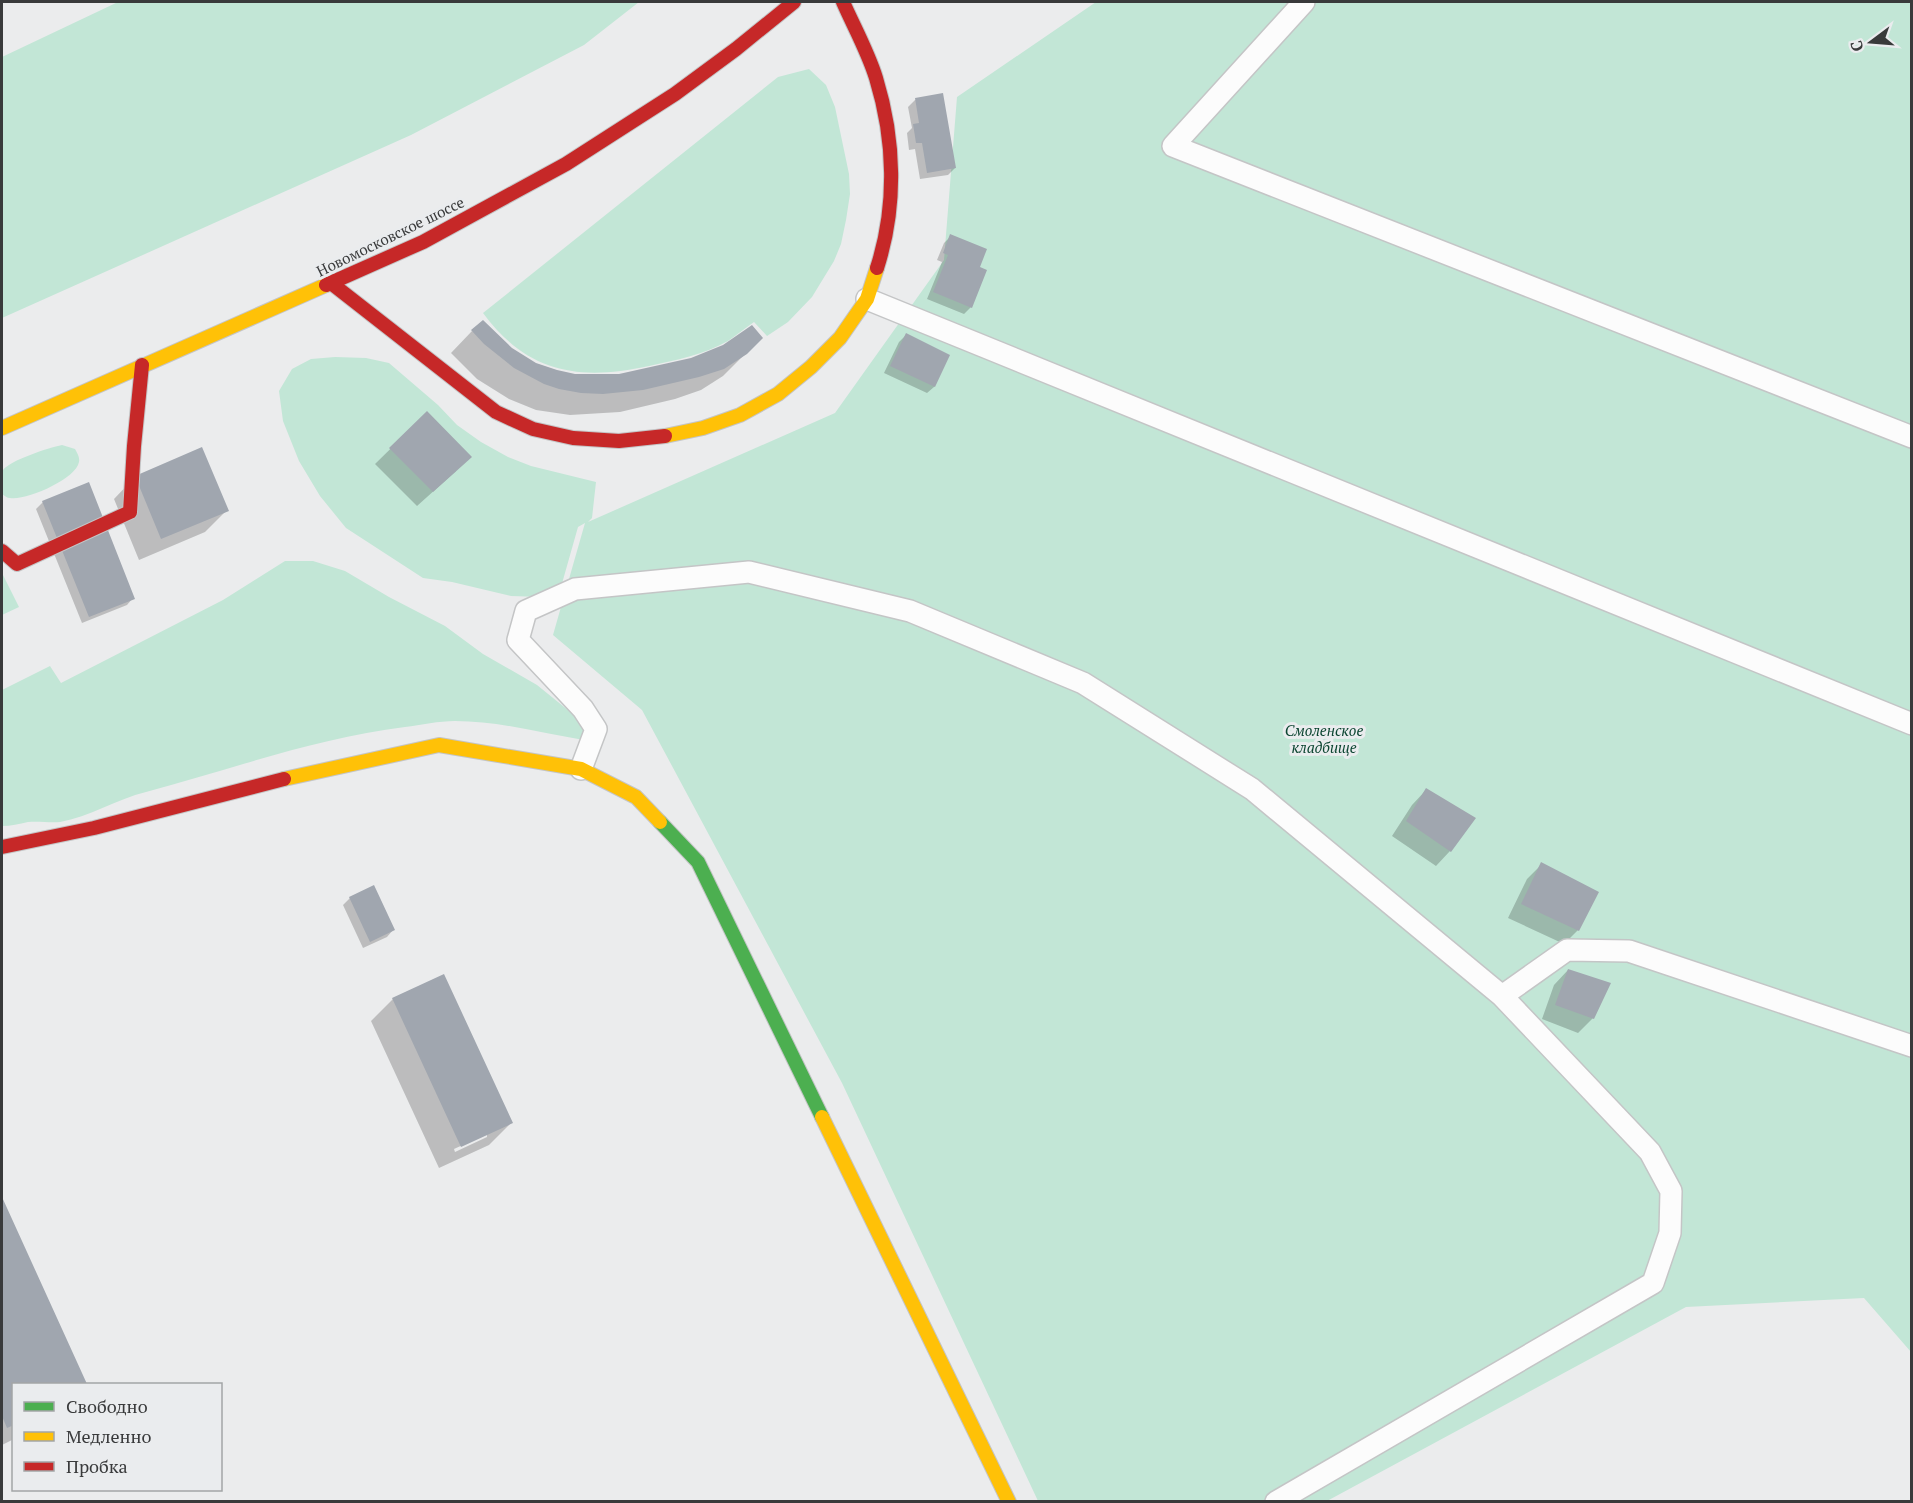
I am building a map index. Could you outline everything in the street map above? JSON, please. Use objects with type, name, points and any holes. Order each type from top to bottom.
[{"type":"street","name":"Новомосковское шоссе","points":[[2,428],[423,242],[566,164],[675,94],[794,2]]},
{"type":"street","points":[[331,283],[495,412],[533,429],[573,438],[619,441],[664,436],[703,428],[740,416],[778,394],[811,367],[840,338],[867,298],[883,250],[892,200],[890,139],[876,77],[843,2]]},
{"type":"street","points":[[2,551],[17,564],[130,512],[142,365]]},
{"type":"street","points":[[2,847],[94,828],[286,778],[438,745],[581,769],[636,796],[698,862],[1009,1502]]},
{"type":"lane","points":[[1304,2],[1173,146],[1911,437]]},
{"type":"lane","points":[[867,298],[1911,724]]},
{"type":"lane","points":[[581,769],[596,729],[583,709],[518,640],[526,610],[575,590],[749,572],[910,611],[1083,683],[1252,789],[1502,996],[1650,1152],[1671,1191],[1670,1233],[1653,1282],[1276,1502]]},
{"type":"lane","points":[[1502,996],[1567,950],[1629,951],[1911,1046]]},
{"type":"green space","points":[[118,2],[639,2],[584,45],[411,135],[2,318],[2,57]]},
{"type":"green space","name":"Смоленское кладбище","points":[[1096,2],[1911,2],[1911,1352],[1864,1298],[1686,1307],[1327,1501],[1038,1501],[842,1083],[642,710],[553,635],[585,523],[578,527],[561,587],[541,597],[511,596],[452,582],[423,578],[346,528],[320,496],[299,461],[283,421],[279,391],[292,369],[311,359],[366,358],[389,363],[438,405],[457,425],[481,442],[508,457],[531,466],[596,482],[592,518],[588,522],[835,413],[944,260],[957,97]]},
{"type":"green space","points":[[809,69],[826,85],[835,107],[849,174],[850,194],[841,244],[834,261],[812,297],[788,322],[767,336],[754,322],[728,341],[699,353],[649,366],[600,373],[557,368],[537,361],[518,349],[500,333],[483,313],[778,77]]},
{"type":"green space","points":[[62,445],[75,449],[79,457],[76,469],[69,475],[49,488],[27,496],[10,498],[2,494],[1,475],[7,466],[30,455]]},
{"type":"green space","points":[[285,561],[313,561],[345,571],[445,626],[483,654],[537,685],[579,719],[589,741],[489,723],[455,721],[430,723],[372,732],[307,746],[135,795],[71,820],[2,826],[2,690],[50,666],[61,683],[223,600]]},
{"type":"green space","points":[[2,573],[19,607],[2,615]]},
{"type":"building","points":[[943,93],[956,168],[927,173],[922,143],[916,143],[913,124],[919,123],[915,98]]},
{"type":"building","points":[[950,234],[987,249],[980,267],[987,270],[972,308],[933,292],[948,255],[943,253]]},
{"type":"building","points":[[483,320],[512,348],[536,363],[575,374],[619,374],[691,358],[723,345],[752,325],[763,338],[747,354],[724,369],[699,377],[643,390],[603,394],[581,393],[544,384],[514,368],[484,344],[471,330]]},
{"type":"building","points":[[906,333],[950,355],[935,387],[890,366]]},
{"type":"building","points":[[427,411],[472,457],[433,492],[389,448]]},
{"type":"building","points":[[202,447],[229,511],[161,539],[135,476]]},
{"type":"building","points":[[89,482],[135,599],[89,617],[42,501]]},
{"type":"building","points":[[1426,788],[1476,818],[1451,852],[1406,821]]},
{"type":"building","points":[[1541,862],[1599,892],[1579,931],[1521,904]]},
{"type":"building","points":[[374,885],[395,930],[370,942],[349,897]]},
{"type":"building","points":[[1568,969],[1611,983],[1594,1019],[1555,1005]]},
{"type":"building","points":[[444,974],[513,1123],[461,1147],[392,998]]},
{"type":"building","points":[[2,1197],[87,1383],[12,1383],[12,1426],[7,1428],[2,1416]]},
{"type":"traffic: fast","points":[[660,822],[698,862],[822,1117]]},
{"type":"traffic: slow","points":[[665,436],[703,428],[740,415],[778,394],[811,367],[840,338],[867,299],[877,268]]},
{"type":"traffic: slow","points":[[2,428],[326,285]]},
{"type":"traffic: slow","points":[[284,779],[439,745],[581,769],[636,797],[660,822]]},
{"type":"traffic: slow","points":[[822,1117],[1009,1502]]},
{"type":"traffic: jam","points":[[326,285],[423,242],[566,164],[675,94],[794,2]]},
{"type":"traffic: jam","points":[[843,2],[873,68],[887,125],[890,149],[890,197],[888,221],[877,268]]},
{"type":"traffic: jam","points":[[331,283],[496,412],[533,429],[573,438],[619,441],[665,436]]},
{"type":"traffic: jam","points":[[2,551],[17,564],[130,512],[142,365]]},
{"type":"traffic: jam","points":[[2,847],[94,828],[284,779]]}]
